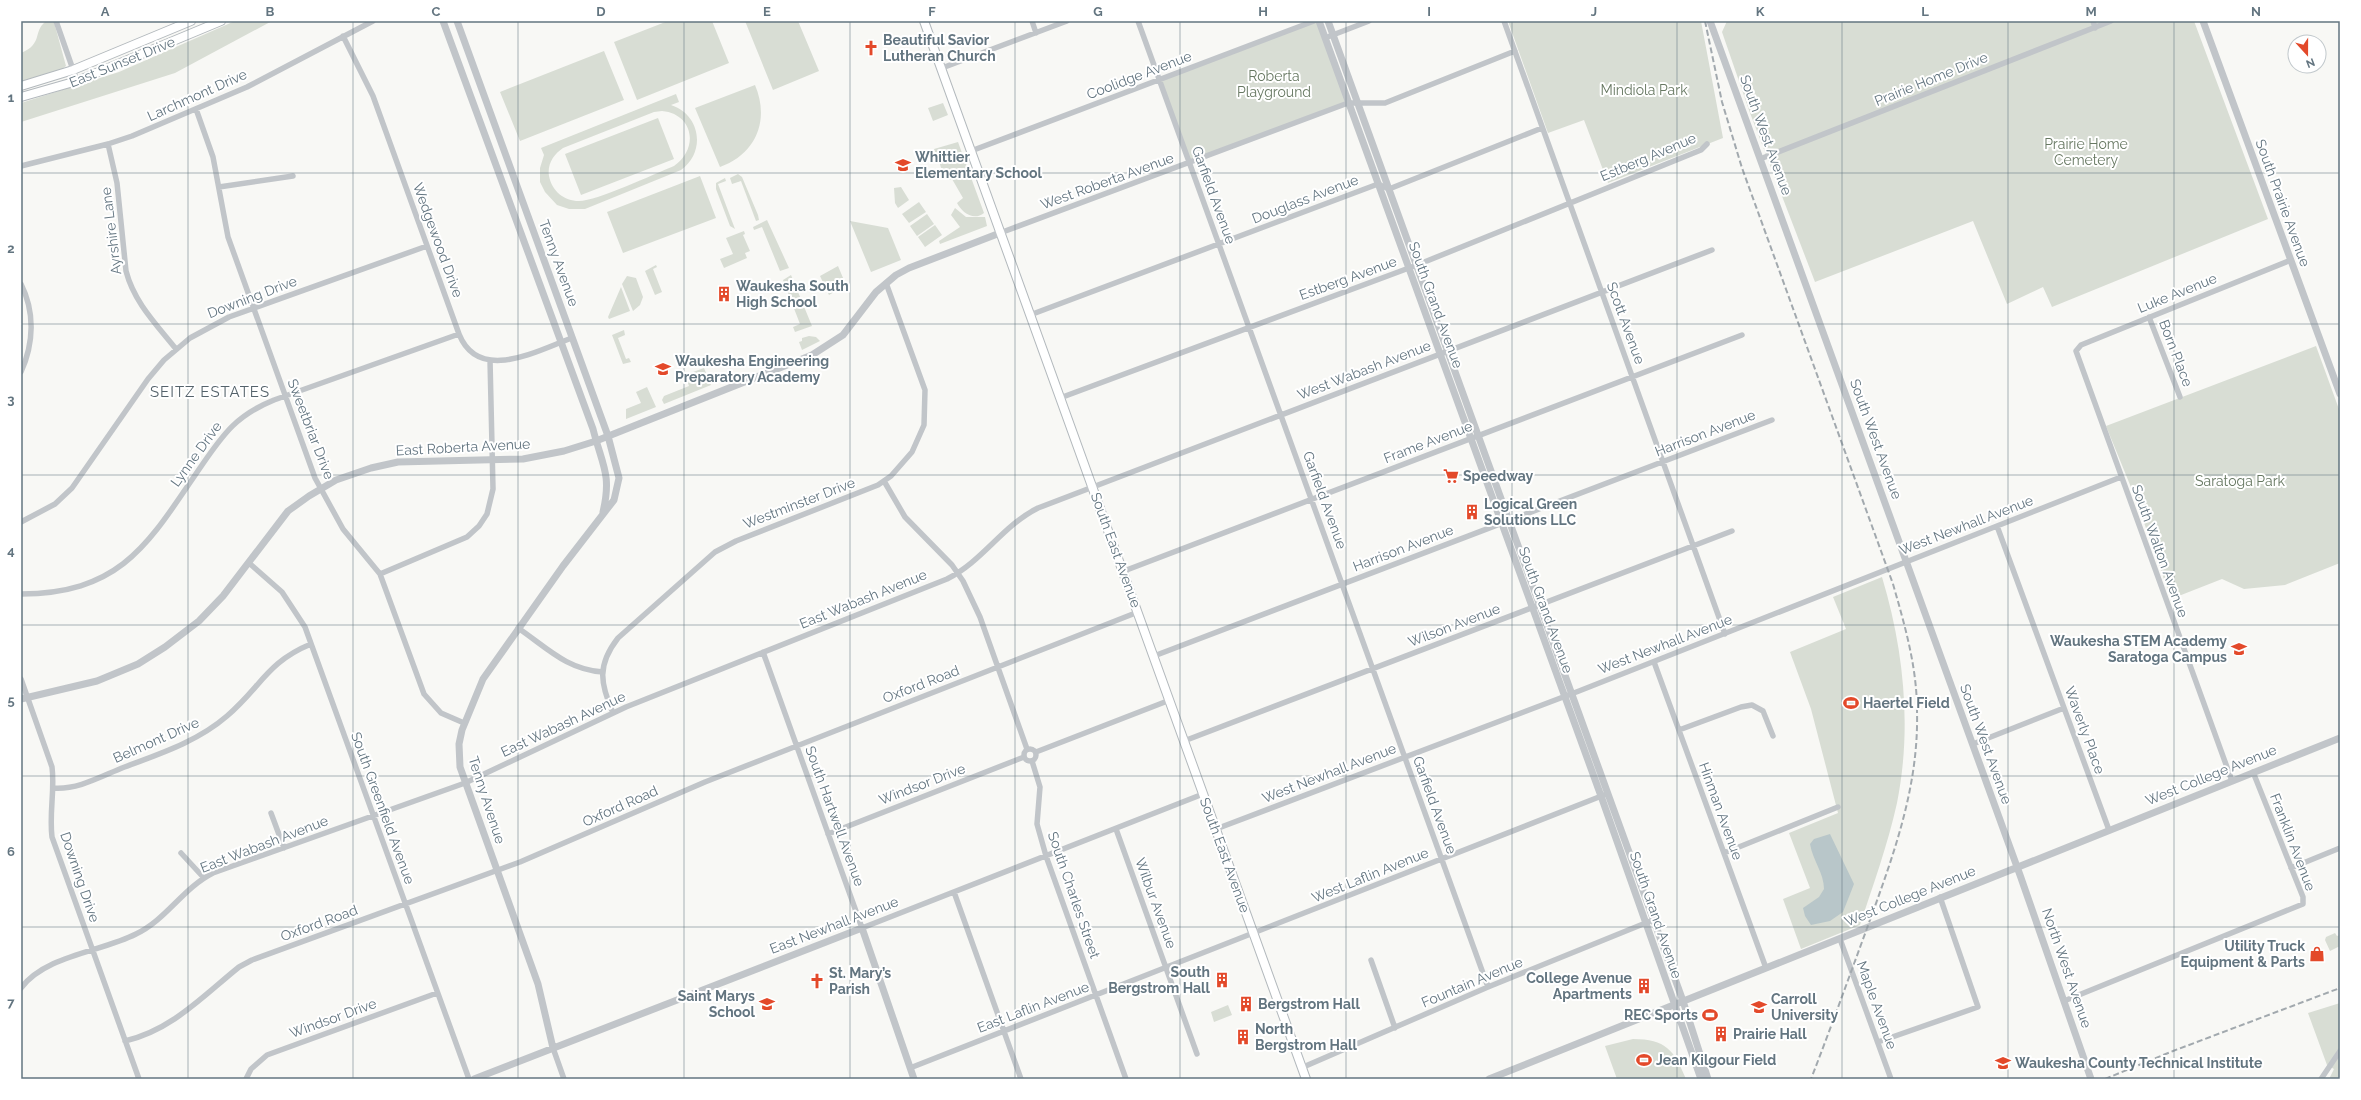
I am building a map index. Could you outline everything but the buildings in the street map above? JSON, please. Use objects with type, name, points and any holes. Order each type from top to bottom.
[{"type":"main road","name":"East Sunset Drive","points":[[21,86],[73,70],[191,21]]},
{"type":"main road","name":"South East Avenue","points":[[924,21],[1124,571],[1306,1079]]},
{"type":"main road","name":"East Sunset Drive","points":[[21,97],[77,81],[218,22]]},
{"type":"street","points":[[56,21],[77,81]]},
{"type":"street","name":"Larchmont Drive","points":[[21,166],[108,144],[196,108],[257,82],[373,21]]},
{"type":"street","name":"Tenny Avenue","points":[[443,21],[596,441],[607,477],[608,492],[603,512]]},
{"type":"street","name":"Tenny Avenue","points":[[457,21],[608,436],[619,478],[614,500],[603,512],[518,628],[483,679],[464,722],[459,744],[459,756],[465,783],[538,984],[553,1048],[564,1079]]},
{"type":"street","points":[[1032,21],[1036,33]]},
{"type":"street","points":[[942,68],[1067,21]]},
{"type":"street","name":"Garfield Avenue","points":[[1138,21],[1488,987]]},
{"type":"street","name":"Coolidge Avenue","points":[[971,151],[1314,21]]},
{"type":"street","name":"South Grand Avenue","points":[[1318,21],[1531,608],[1568,695]]},
{"type":"street","name":"South Grand Avenue","points":[[1328,21],[1539,605],[1568,695],[1683,1001],[1708,1079]]},
{"type":"street","points":[[1325,38],[1370,21]]},
{"type":"street","name":"Scott Avenue","points":[[1504,21],[1725,634]]},
{"type":"street","points":[[2093,21],[2095,28]]},
{"type":"street","name":"Prairie Home Drive","points":[[1760,159],[2111,21]]},
{"type":"street","name":"South Prairie Avenue","points":[[2202,21],[2340,394]]},
{"type":"street","name":"South West Avenue","points":[[1713,23],[1760,159],[2017,866]]},
{"type":"street","name":"Wedgewood Drive","points":[[343,36],[373,96],[459,334],[472,352],[490,360],[509,360],[572,338]]},
{"type":"street","name":"West Roberta Avenue","points":[[1000,233],[1348,103],[1385,103],[1515,51]]},
{"type":"street","name":"Sweetbriar Drive","points":[[196,108],[210,146],[228,237],[320,489],[343,529],[380,574],[424,694],[441,713],[464,722]]},
{"type":"street","points":[[1389,189],[1542,128]]},
{"type":"street","name":"Ayrshire Lane","points":[[108,144],[117,183],[126,271],[130,284],[143,309],[176,349]]},
{"type":"street","name":"Estberg Avenue","points":[[1060,398],[1417,265],[1569,202],[1701,150],[1707,144]]},
{"type":"street","points":[[219,187],[293,176]]},
{"type":"street","name":"Douglass Avenue","points":[[1030,315],[1378,184],[1389,189]]},
{"type":"street","name":"East Roberta Avenue","points":[[24,698],[97,681],[152,656],[199,622],[223,596],[249,563],[280,519],[297,504],[320,489],[346,476],[398,462],[427,460],[492,461],[539,457],[596,441],[822,350],[843,334],[873,295],[886,283],[909,268],[1000,233]]},
{"type":"street","name":"Downing Drive","points":[[21,522],[55,504],[72,488],[148,379],[176,349],[208,326],[427,246]]},
{"type":"street","name":"West Wabash Avenue","points":[[1093,486],[1712,250]]},
{"type":"street","name":"Luke Avenue","points":[[2076,351],[2081,345],[2290,260]]},
{"type":"street","name":"Westminster Drive","points":[[613,713],[605,694],[603,672],[608,652],[618,638],[719,550],[884,481],[902,466],[916,446],[924,426],[926,400],[922,378],[886,283]]},
{"type":"street","points":[[21,284],[29,302],[31,323],[30,343],[21,372]]},
{"type":"street","name":"Born Place","points":[[2150,317],[2180,397]]},
{"type":"street","name":"Lynne Drive","points":[[21,594],[50,593],[70,590],[95,582],[119,568],[140,550],[156,532],[231,425],[255,408],[459,334]]},
{"type":"street","name":"Frame Avenue","points":[[1124,571],[1742,335]]},
{"type":"street","name":"South Walton Avenue","points":[[2076,351],[2232,781]]},
{"type":"street","points":[[380,574],[459,542],[479,526],[491,502],[492,461],[490,360]]},
{"type":"street","name":"Harrison Avenue","points":[[1154,656],[1772,420]]},
{"type":"street","name":"West Newhall Avenue","points":[[1216,829],[1654,662],[1906,560],[2121,477]]},
{"type":"street","points":[[884,481],[905,517],[936,547],[958,574],[972,599],[1028,749],[1024,757],[1027,760],[1032,761],[1036,756],[1036,752]]},
{"type":"street","name":"East Wabash Avenue","points":[[21,988],[44,968],[142,931],[204,878],[465,783],[613,713],[958,574],[977,560],[1002,533],[1020,518],[1042,506],[1093,486]]},
{"type":"street","name":"Waverly Place","points":[[1997,526],[2109,830]]},
{"type":"street","name":"Wilson Avenue","points":[[1184,741],[1732,531]]},
{"type":"street","name":"South Greenfield Avenue","points":[[249,563],[268,577],[288,600],[301,619],[406,904],[468,1079]]},
{"type":"street","name":"Oxford Road","points":[[125,1041],[153,1033],[167,1026],[239,967],[252,960],[497,871],[796,746],[1138,612]]},
{"type":"street","points":[[518,628],[571,665],[587,671],[603,672]]},
{"type":"street","name":"Belmont Drive","points":[[53,788],[70,788],[93,780],[176,747],[202,734],[239,706],[280,660],[311,644]]},
{"type":"street","name":"South Hartwell Avenue","points":[[763,652],[862,928],[914,1079]]},
{"type":"street","name":"Hinman Avenue","points":[[1654,662],[1766,968]]},
{"type":"street","name":"Downing Drive","points":[[21,679],[24,698],[52,767],[53,788],[50,822],[52,837],[139,1079]]},
{"type":"street","points":[[1036,752],[1170,700]]},
{"type":"street","points":[[1679,730],[1741,707],[1752,705],[1763,711],[1773,736]]},
{"type":"street","points":[[1973,744],[2064,708]]},
{"type":"street","name":"West College Avenue","points":[[1490,1079],[1502,1077],[1683,1001],[1840,939],[1940,897],[2340,738]]},
{"type":"street","points":[[1028,749],[1036,752]]},
{"type":"street","name":"Windsor Drive","points":[[828,834],[1024,757]]},
{"type":"street","name":"South Charles Street","points":[[1032,761],[1040,787],[1038,824],[1046,856],[1126,1079]]},
{"type":"street","name":"Franklin Avenue","points":[[2064,1001],[2301,906],[2304,902],[2253,772]]},
{"type":"street","name":"East Newhall Avenue","points":[[474,1079],[1203,794]]},
{"type":"street","name":"South Grand Avenue","points":[[1604,794],[1646,923],[1701,1079]]},
{"type":"street","name":"West Laflin Avenue","points":[[1254,934],[1604,794]]},
{"type":"street","points":[[1724,853],[1838,808]]},
{"type":"street","points":[[271,813],[284,848]]},
{"type":"street","name":"Wilbur Avenue","points":[[1116,829],[1197,1054]]},
{"type":"street","points":[[2291,868],[2340,848]]},
{"type":"street","points":[[181,853],[204,878]]},
{"type":"street","name":"North West Avenue","points":[[2017,866],[2091,1079]]},
{"type":"street","points":[[954,892],[1021,1079]]},
{"type":"street","points":[[1878,1042],[1978,1007],[1940,897]]},
{"type":"street","name":"Fountain Avenue","points":[[1301,1068],[1488,987],[1653,920]]},
{"type":"street","name":"East Laflin Avenue","points":[[910,1068],[1254,934]]},
{"type":"street","name":"Maple Avenue","points":[[1840,939],[1891,1079]]},
{"type":"street","points":[[1370,960],[1395,1028]]},
{"type":"street","name":"Windsor Drive","points":[[246,1079],[251,1069],[267,1056],[437,992]]},
{"type":"street","points":[[2321,1079],[2340,1051]]},
{"type":"green space","points":[[235,21],[272,21],[175,73],[21,122],[21,103],[119,72]]},
{"type":"green space","points":[[668,21],[712,21],[729,63],[637,100],[614,42]]},
{"type":"green space","points":[[745,21],[798,21],[819,71],[773,90]]},
{"type":"green space","name":"Roberta Playground","points":[[1318,21],[1348,103],[1190,163],[1160,80]]},
{"type":"green space","name":"Mindiola Park","points":[[1508,21],[1701,21],[1723,138],[1608,183],[1584,120],[1548,133]]},
{"type":"green space","name":"Prairie Home Cemetery","points":[[1727,21],[2194,21],[2268,219],[2052,307],[2043,287],[2007,304],[1973,221],[1815,282],[1750,113],[1722,32]]},
{"type":"green space","points":[[45,22],[54,22],[66,66],[61,70],[21,81],[21,53],[32,46],[41,26]]},
{"type":"green space","points":[[604,51],[624,100],[520,141],[500,92]]},
{"type":"green space","points":[[755,85],[761,111],[757,134],[751,145],[743,154],[720,167],[695,108]]},
{"type":"green space","points":[[676,94],[679,102],[671,105],[681,110],[689,117],[697,134],[697,144],[694,154],[681,170],[585,209],[569,209],[557,205],[545,192],[540,182],[540,168],[544,155],[541,148]],"holes":[[[662,111],[681,118],[686,125],[690,142],[682,159],[674,166],[612,192],[587,200],[574,201],[564,197],[556,191],[549,176],[549,167],[554,156],[563,148],[654,112]]]},
{"type":"green space","points":[[943,103],[948,115],[933,121],[928,108]]},
{"type":"green space","points":[[658,118],[674,159],[581,195],[565,154]]},
{"type":"green space","points":[[958,142],[984,213],[980,215],[972,216],[964,212],[959,206],[957,203],[963,198],[952,179],[949,180],[946,170],[942,171],[939,161],[936,162],[933,153],[935,152],[934,149]]},
{"type":"green space","points":[[738,174],[742,177],[759,220],[756,221],[741,181],[732,184],[730,178]]},
{"type":"green space","points":[[700,176],[716,218],[623,253],[607,212]]},
{"type":"green space","points":[[725,178],[726,181],[718,184],[735,229],[730,226],[716,189],[716,183]]},
{"type":"green space","points":[[901,187],[909,200],[898,208],[895,203],[894,188]]},
{"type":"green space","points":[[919,202],[926,212],[909,223],[902,214]]},
{"type":"green space","points":[[955,208],[966,217],[985,217],[987,226],[940,244],[939,241],[960,227],[951,215]]},
{"type":"green space","points":[[927,214],[934,224],[917,236],[910,226]]},
{"type":"green space","points":[[767,220],[789,268],[780,271],[762,227],[754,230],[753,227]]},
{"type":"green space","points":[[850,221],[888,228],[901,260],[871,272]]},
{"type":"green space","points":[[935,225],[942,235],[925,247],[918,237]]},
{"type":"green space","points":[[744,231],[745,234],[743,235],[750,251],[745,253],[747,258],[724,268],[720,259],[733,254],[726,238]]},
{"type":"green space","points":[[656,265],[657,267],[653,269],[662,292],[655,295],[645,271]]},
{"type":"green space","points":[[838,266],[846,285],[829,295],[820,276]]},
{"type":"green space","points":[[791,275],[812,326],[795,332],[793,327],[800,324],[783,280]]},
{"type":"green space","points":[[627,276],[636,278],[643,297],[640,305],[633,311],[622,284]]},
{"type":"green space","points":[[621,287],[630,311],[609,319],[608,317]]},
{"type":"green space","points":[[624,330],[625,335],[618,338],[626,359],[629,358],[631,362],[623,364],[612,335]]},
{"type":"green space","points":[[809,336],[816,337],[820,341],[802,350],[799,342],[802,341],[802,338]]},
{"type":"green space","name":"Saratoga Park","points":[[2316,346],[2340,412],[2340,563],[2285,585],[2244,589],[2222,579],[2171,599],[2135,497],[2106,426]]},
{"type":"green space","points":[[704,368],[711,385],[664,404],[662,400],[664,396],[689,386],[685,375]]},
{"type":"green space","points":[[647,387],[656,407],[626,419],[626,409],[641,403],[636,392]]},
{"type":"green space","points":[[1882,577],[1896,633],[1905,718],[1902,775],[1897,803],[1885,849],[1860,925],[1801,949],[1783,899],[1810,888],[1789,833],[1838,813],[1811,709],[1790,652],[1846,629],[1833,597]]},
{"type":"green space","points":[[2335,933],[2337,936],[2340,935],[2340,946],[2330,951],[2325,940],[2326,937]]},
{"type":"green space","points":[[2340,1003],[2340,1079],[2329,1079],[2334,1069],[2327,1065],[2308,1013]]},
{"type":"green space","points":[[1228,1005],[1232,1015],[1214,1022],[1211,1012]]},
{"type":"green space","name":"Jean Kilgour Field","points":[[1633,1039],[1654,1041],[1667,1048],[1673,1054],[1686,1079],[1617,1079],[1605,1046]]},
{"type":"shaded area","points":[[1830,834],[1854,884],[1843,912],[1830,921],[1811,925],[1805,916],[1803,908],[1819,897],[1824,889],[1824,883],[1813,856],[1810,844],[1814,839]]},
{"type":"railway","points":[[1705,21],[1722,102],[1742,168],[1893,584],[1906,631],[1915,678],[1917,711],[1914,768],[1902,823],[1876,904],[1811,1079]]},
{"type":"railway","points":[[2105,1079],[2173,1051],[2340,988]]},
{"type":"place","name":"Beautiful Savior Lutheran Church","points":[[871,48]]},
{"type":"place","name":"Whittier Elementary School","points":[[903,165]]},
{"type":"place","name":"Waukesha South High School","points":[[724,294]]},
{"type":"place","name":"Waukesha Engineering Preparatory Academy","points":[[663,369]]},
{"type":"place","name":"Speedway","points":[[1451,476]]},
{"type":"place","name":"Logical Green Solutions LLC","points":[[1472,512]]},
{"type":"place","name":"Waukesha STEM Academy Saratoga Campus","points":[[2239,649]]},
{"type":"place","name":"Haertel Field","points":[[1851,703]]},
{"type":"place","name":"Utility Truck Equipment & Parts","points":[[2317,954]]},
{"type":"place","name":"South Bergstrom Hall","points":[[1222,980]]},
{"type":"place","name":"St. Mary’s Parish","points":[[817,981]]},
{"type":"place","name":"College Avenue Apartments","points":[[1644,986]]},
{"type":"place","name":"Saint Marys School","points":[[767,1004]]},
{"type":"place","name":"Bergstrom Hall","points":[[1246,1004]]},
{"type":"place","name":"Carroll University","points":[[1759,1007]]},
{"type":"place","name":"REC Sports","points":[[1710,1015]]},
{"type":"place","name":"Prairie Hall","points":[[1721,1034]]},
{"type":"place","name":"North Bergstrom Hall","points":[[1243,1037]]},
{"type":"place","name":"Jean Kilgour Field","points":[[1644,1060]]},
{"type":"place","name":"Waukesha County Technical Institute","points":[[2003,1063]]},
{"type":"district","name":"SEITZ ESTATES","points":[[210,392]]}]
